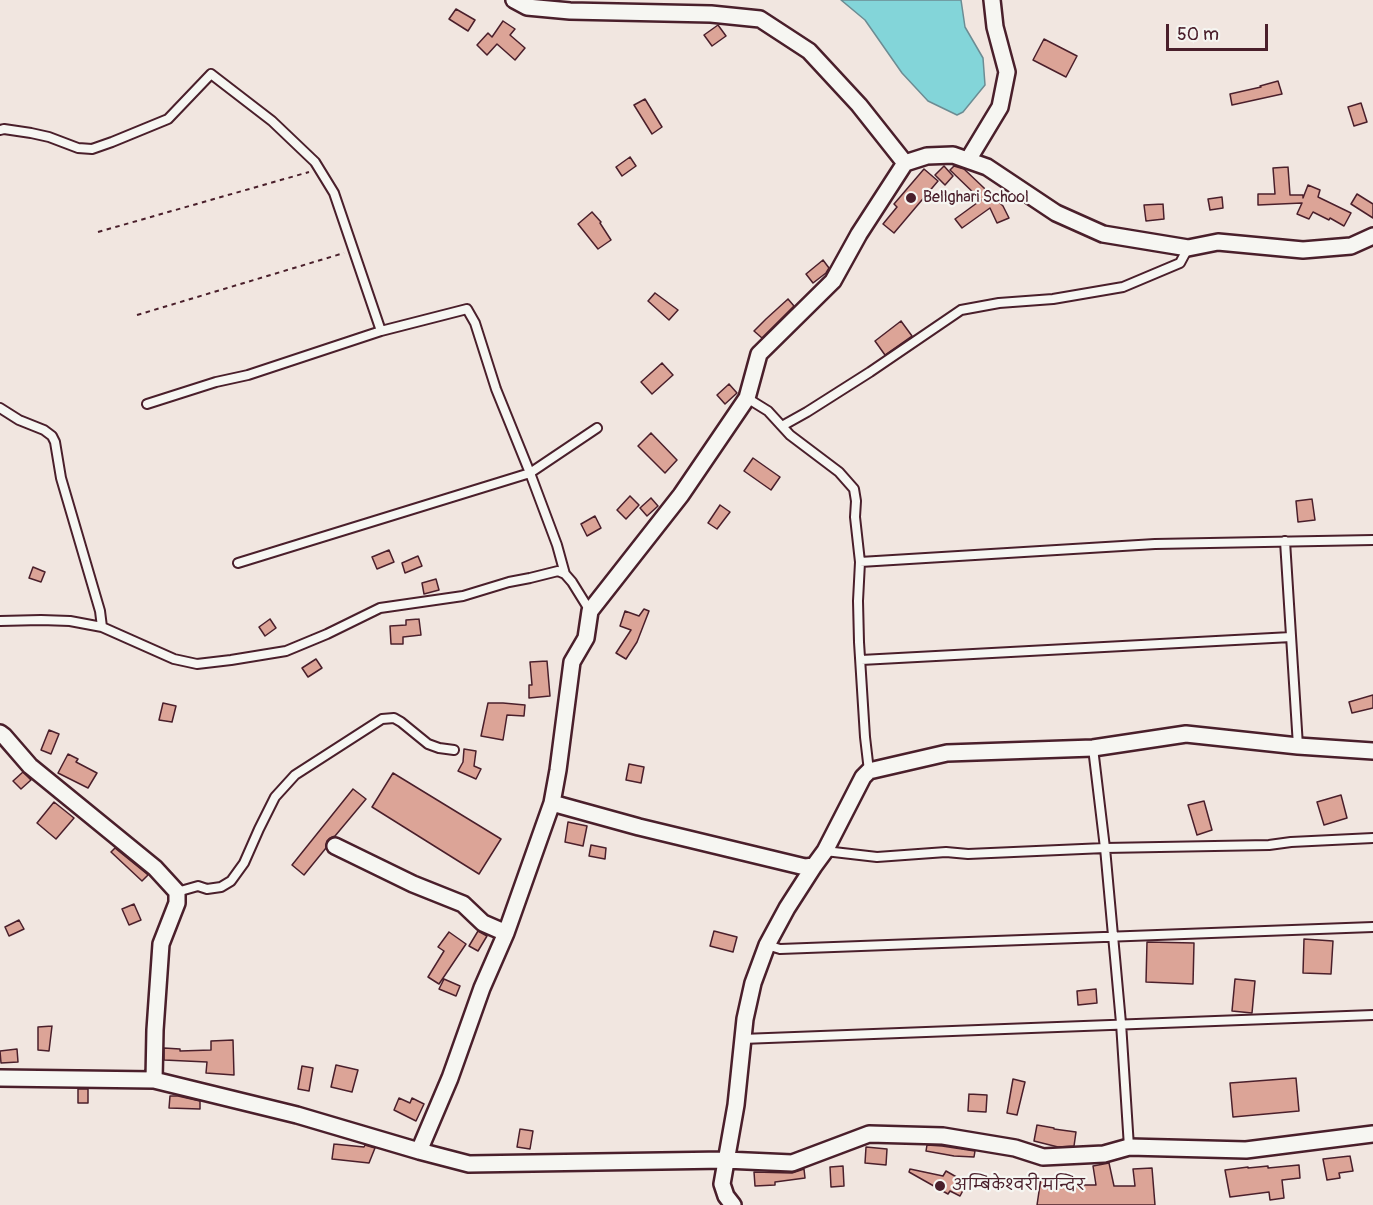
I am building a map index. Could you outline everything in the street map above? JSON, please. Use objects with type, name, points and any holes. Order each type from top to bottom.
[{"type":"street","points":[[513,0],[527,7],[570,11],[711,14],[760,19],[809,51],[859,105],[905,163]]},
{"type":"street","points":[[968,160],[1000,107],[1006,72],[995,27],[992,0]]},
{"type":"street","points":[[419,1151],[450,1078],[482,988],[506,933],[552,803],[572,662],[586,638],[590,611],[681,495],[747,398],[759,354],[833,280],[859,234],[905,163],[927,156],[953,155],[987,167],[1056,213],[1103,234],[1188,248],[1218,242],[1303,250],[1352,246],[1373,236]]},
{"type":"street","points":[[0,733],[30,766],[155,868],[177,892],[177,903],[161,944],[153,1080]]},
{"type":"street","points":[[733,1205],[726,1196],[722,1184],[736,1105],[745,1019],[753,983],[767,945],[787,908],[825,851],[862,777],[869,771],[947,753],[1093,748],[1186,734],[1298,746],[1373,751]]},
{"type":"street","points":[[552,803],[639,827],[805,867],[814,866]]},
{"type":"street","points":[[335,846],[413,884],[463,904],[483,923],[506,933]]},
{"type":"street","points":[[0,1078],[153,1080],[297,1114],[469,1164],[725,1160],[792,1163],[869,1134],[943,1136],[1016,1148],[1043,1157],[1104,1154],[1129,1148],[1246,1150],[1373,1134]]},
{"type":"lane","points":[[0,130],[31,133],[78,148],[92,149],[168,119],[211,74],[273,121],[320,169],[334,194],[381,331]]},
{"type":"lane","points":[[782,426],[861,378],[961,310],[999,303],[1053,299],[1123,287],[1180,263],[1188,248]]},
{"type":"lane","points":[[147,404],[216,382],[248,375],[381,331],[467,309],[475,323],[496,389],[530,473],[565,574],[590,611]]},
{"type":"lane","points":[[747,398],[768,411],[790,435],[846,479],[854,489],[860,562],[858,601],[865,737],[869,771]]},
{"type":"lane","points":[[0,408],[44,430],[52,436],[55,442],[61,478],[100,611],[102,627]]},
{"type":"lane","points":[[238,562],[530,473],[597,428]]},
{"type":"lane","points":[[860,562],[1155,544],[1373,540]]},
{"type":"lane","points":[[1285,541],[1298,746]]},
{"type":"lane","points":[[0,621],[70,621],[102,627],[174,659],[197,664],[286,651],[380,608],[463,596],[509,582],[558,571],[565,574]]},
{"type":"lane","points":[[861,660],[1291,637]]},
{"type":"lane","points":[[177,892],[198,886],[221,887],[231,881],[244,863],[276,797],[296,775],[382,719],[394,718],[428,744],[454,750]]},
{"type":"lane","points":[[1093,748],[1105,848],[1121,1023],[1129,1148]]},
{"type":"lane","points":[[825,851],[877,856],[946,852],[968,854],[1105,848],[1269,845],[1373,838]]},
{"type":"lane","points":[[767,945],[780,950],[1373,927]]},
{"type":"lane","points":[[742,1039],[1373,1015]]},
{"type":"path","points":[[98,232],[320,169]]},
{"type":"path","points":[[137,315],[354,250]]},
{"type":"water","points":[[841,0],[961,0],[965,27],[983,58],[985,85],[963,112],[957,115],[928,101],[902,73],[865,20]]},
{"type":"building","points":[[456,9],[475,20],[468,31],[449,19]]},
{"type":"building","points":[[503,21],[515,29],[510,35],[525,48],[515,60],[497,44],[487,55],[477,45],[488,33],[492,37]]},
{"type":"building","points":[[718,25],[726,36],[712,46],[704,35]]},
{"type":"building","points":[[1044,39],[1077,56],[1066,77],[1033,60]]},
{"type":"building","points":[[1278,81],[1282,94],[1232,105],[1230,94]]},
{"type":"building","points":[[645,99],[662,127],[652,134],[634,105]]},
{"type":"building","points":[[1361,103],[1367,122],[1354,126],[1348,107]]},
{"type":"building","points":[[630,157],[636,166],[622,176],[616,167]]},
{"type":"building","points":[[944,166],[953,176],[945,185],[935,175]]},
{"type":"building","points":[[954,166],[964,169],[1003,206],[1009,218],[997,223],[990,208],[962,228],[955,219],[981,200],[950,170]]},
{"type":"building","points":[[1288,167],[1290,195],[1303,195],[1303,198],[1308,185],[1320,190],[1318,197],[1351,213],[1344,226],[1313,212],[1309,219],[1297,214],[1302,203],[1258,205],[1258,194],[1275,194],[1273,168]]},
{"type":"building","points":[[924,169],[938,181],[894,233],[883,224],[897,207],[894,204]]},
{"type":"building","points":[[1357,194],[1373,204],[1373,218],[1351,204]]},
{"type":"building","points":[[1222,197],[1223,208],[1210,210],[1208,199]]},
{"type":"building","points":[[1163,204],[1164,219],[1146,221],[1144,205]]},
{"type":"building","points":[[592,212],[601,222],[611,240],[598,249],[578,224]]},
{"type":"building","points":[[823,260],[829,268],[813,283],[806,274]]},
{"type":"building","points":[[655,293],[678,310],[669,320],[648,301]]},
{"type":"building","points":[[788,299],[794,306],[762,338],[754,331]]},
{"type":"building","points":[[901,321],[912,336],[885,355],[875,341]]},
{"type":"building","points":[[662,363],[673,375],[652,394],[641,382]]},
{"type":"building","points":[[729,384],[737,393],[725,404],[717,395]]},
{"type":"building","points":[[651,433],[677,460],[665,473],[638,446]]},
{"type":"building","points":[[753,458],[780,477],[771,490],[744,471]]},
{"type":"building","points":[[630,496],[639,505],[626,519],[617,510]]},
{"type":"building","points":[[651,498],[658,506],[647,516],[640,508]]},
{"type":"building","points":[[1312,499],[1315,520],[1298,522],[1296,501]]},
{"type":"building","points":[[720,505],[730,512],[717,529],[708,523]]},
{"type":"building","points":[[595,516],[601,528],[587,536],[581,524]]},
{"type":"building","points":[[389,550],[394,562],[377,569],[372,557]]},
{"type":"building","points":[[418,556],[422,566],[405,573],[402,563]]},
{"type":"building","points":[[33,567],[45,572],[41,582],[29,578]]},
{"type":"building","points":[[436,579],[439,590],[424,594],[422,583]]},
{"type":"building","points":[[644,609],[649,611],[637,642],[626,659],[616,653],[631,630],[620,626],[625,611],[639,616]]},
{"type":"building","points":[[270,619],[276,628],[265,636],[259,627]]},
{"type":"building","points":[[419,619],[421,635],[403,637],[403,644],[391,644],[390,626],[406,625],[406,620]]},
{"type":"building","points":[[316,659],[322,668],[308,677],[302,668]]},
{"type":"building","points":[[547,661],[550,696],[529,698],[529,685],[532,685],[530,662]]},
{"type":"building","points":[[1373,695],[1373,708],[1352,713],[1349,702]]},
{"type":"building","points":[[163,703],[176,706],[172,722],[159,720]]},
{"type":"building","points":[[488,703],[525,705],[524,716],[507,715],[503,740],[481,736]]},
{"type":"building","points":[[49,730],[59,734],[51,754],[41,750]]},
{"type":"building","points":[[464,749],[476,751],[474,766],[481,769],[476,779],[458,771],[463,762]]},
{"type":"building","points":[[68,754],[78,759],[76,762],[97,773],[88,788],[58,773]]},
{"type":"building","points":[[629,764],[644,767],[641,783],[626,780]]},
{"type":"building","points":[[23,772],[31,780],[21,789],[13,781]]},
{"type":"building","points":[[393,773],[501,839],[479,874],[372,807]]},
{"type":"building","points":[[353,789],[366,799],[335,836],[327,841],[326,848],[304,875],[292,865]]},
{"type":"building","points":[[1341,795],[1347,818],[1324,825],[1317,802]]},
{"type":"building","points":[[1204,801],[1212,830],[1197,835],[1188,805]]},
{"type":"building","points":[[54,802],[74,818],[56,839],[37,823]]},
{"type":"building","points":[[568,822],[587,826],[583,846],[565,842]]},
{"type":"building","points":[[591,845],[606,848],[605,859],[589,856]]},
{"type":"building","points":[[115,848],[148,875],[142,881],[111,852]]},
{"type":"building","points":[[134,904],[141,920],[129,925],[122,909]]},
{"type":"building","points":[[19,920],[24,929],[9,936],[5,927]]},
{"type":"building","points":[[478,931],[487,936],[478,951],[469,946]]},
{"type":"building","points":[[714,931],[737,937],[733,952],[710,946]]},
{"type":"building","points":[[449,932],[466,944],[439,984],[428,977],[444,951],[438,947]]},
{"type":"building","points":[[1304,939],[1333,941],[1331,974],[1303,973]]},
{"type":"building","points":[[1147,942],[1194,943],[1193,984],[1146,982]]},
{"type":"building","points":[[444,979],[460,986],[456,996],[439,989]]},
{"type":"building","points":[[1235,979],[1255,981],[1252,1013],[1232,1011]]},
{"type":"building","points":[[1096,989],[1097,1003],[1078,1005],[1077,991]]},
{"type":"building","points":[[52,1026],[49,1051],[38,1050],[38,1027]]},
{"type":"building","points":[[233,1040],[234,1075],[206,1073],[207,1062],[164,1060],[164,1048],[180,1049],[180,1051],[211,1050],[211,1041]]},
{"type":"building","points":[[17,1049],[18,1062],[1,1063],[0,1051]]},
{"type":"building","points":[[336,1065],[358,1070],[352,1092],[331,1087]]},
{"type":"building","points":[[302,1066],[313,1068],[309,1091],[298,1089]]},
{"type":"building","points":[[1296,1078],[1299,1111],[1233,1117],[1230,1083]]},
{"type":"building","points":[[1013,1079],[1025,1082],[1017,1115],[1007,1113]]},
{"type":"building","points":[[78,1089],[88,1089],[88,1103],[78,1103]]},
{"type":"building","points":[[969,1094],[987,1095],[986,1112],[968,1111]]},
{"type":"building","points":[[170,1096],[200,1101],[200,1109],[169,1108]]},
{"type":"building","points":[[399,1098],[410,1103],[412,1098],[424,1104],[416,1121],[394,1110]]},
{"type":"building","points":[[1037,1125],[1076,1132],[1074,1146],[1058,1147],[1034,1141]]},
{"type":"building","points":[[520,1129],[533,1131],[530,1149],[517,1147]]},
{"type":"building","points":[[334,1144],[364,1147],[365,1145],[375,1148],[369,1163],[332,1159]]},
{"type":"building","points":[[927,1145],[975,1151],[974,1157],[926,1151]]},
{"type":"building","points":[[866,1147],[887,1149],[886,1165],[865,1163]]},
{"type":"building","points":[[1350,1156],[1353,1171],[1339,1173],[1340,1178],[1327,1180],[1323,1159]]},
{"type":"building","points":[[1109,1163],[1114,1186],[1135,1186],[1133,1169],[1152,1168],[1155,1205],[1037,1205],[1041,1178],[1060,1181],[1059,1185],[1096,1185],[1093,1166]]},
{"type":"building","points":[[1299,1165],[1300,1178],[1282,1180],[1284,1198],[1270,1200],[1269,1192],[1230,1197],[1225,1170]]},
{"type":"building","points":[[843,1166],[844,1186],[831,1187],[830,1167]]},
{"type":"building","points":[[804,1169],[805,1178],[775,1182],[775,1185],[755,1186],[754,1172],[792,1173]]},
{"type":"building","points":[[910,1169],[943,1176],[946,1171],[967,1183],[960,1196],[950,1191],[948,1194],[909,1172]]},
{"type":"place","name":"Bellghari School","points":[[911,198]]},
{"type":"place","name":"अम्बिकेश्‍वरी मन्दिर","points":[[940,1186]]}]
